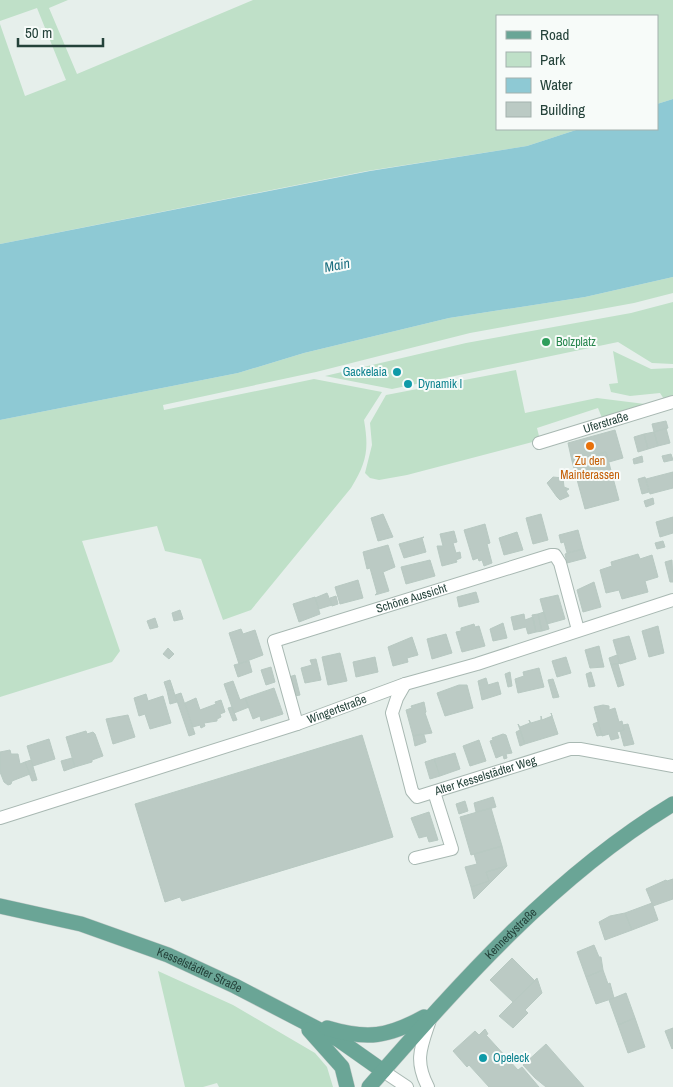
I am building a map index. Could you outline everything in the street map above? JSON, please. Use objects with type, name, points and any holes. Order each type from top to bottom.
[{"type":"main road","name":"Kennedystraße","points":[[369,1087],[432,1013],[516,929],[614,843],[673,804]]},
{"type":"main road","name":"Kesselstädter Straße","points":[[0,906],[105,931],[168,955],[227,982],[339,1040],[383,1071]]},
{"type":"main road","points":[[298,1020],[342,1032],[380,1035],[397,1031],[432,1013]]},
{"type":"main road","points":[[298,1020],[342,1067],[347,1087]]},
{"type":"street","name":"Uferstraße","points":[[539,443],[673,402]]},
{"type":"street","name":"Schöne Aussicht","points":[[297,724],[274,641],[551,554],[555,555],[560,563],[578,630]]},
{"type":"street","name":"Wingertstraße","points":[[0,818],[297,724],[405,684],[477,664],[673,600]]},
{"type":"street","name":"Alter Kesselstädter Weg","points":[[405,684],[397,698],[392,714],[412,791],[417,797],[570,749],[580,749],[673,766]]},
{"type":"street","points":[[415,858],[452,849],[434,792]]},
{"type":"street","points":[[428,1087],[419,1064],[419,1054],[432,1013]]},
{"type":"street","points":[[383,1071],[407,1087]]},
{"type":"green space","points":[[0,0],[68,0],[49,8],[77,74],[253,0],[673,0],[673,99],[658,104],[658,15],[496,15],[496,130],[576,130],[527,146],[367,171],[0,244],[0,24],[25,96],[66,80],[37,8],[0,21]]},
{"type":"green space","points":[[673,277],[673,293],[634,303],[470,333],[316,372],[163,405],[164,410],[314,379],[382,392],[364,420],[365,455],[351,488],[251,610],[223,620],[201,559],[165,551],[157,526],[82,541],[120,651],[112,662],[0,697],[0,420],[238,373],[304,353],[449,318],[585,297]]},
{"type":"green space","points":[[673,302],[673,364],[652,363],[618,342],[392,389],[325,376],[466,343],[631,313]]},
{"type":"green space","points":[[613,351],[651,369],[673,368],[673,397],[664,399],[660,393],[630,396],[611,392],[609,384],[618,383]]},
{"type":"green space","points":[[516,370],[525,413],[597,398],[645,404],[602,418],[598,408],[537,428],[540,440],[407,475],[379,480],[370,478],[365,473],[372,445],[370,423],[386,395]]},
{"type":"green space","points":[[158,971],[233,1005],[315,1053],[327,1067],[333,1087],[219,1087],[217,1083],[203,1087],[185,1087]]},
{"type":"water","name":"Main","points":[[673,99],[673,277],[585,297],[449,318],[304,353],[238,373],[0,420],[0,244],[370,171],[527,146],[576,130],[658,130],[658,104]]},
{"type":"building","points":[[666,421],[668,428],[654,432],[652,424]]},
{"type":"building","points":[[666,428],[670,443],[658,446],[654,432]]},
{"type":"building","points":[[615,430],[623,458],[609,462],[606,452],[572,461],[568,443]]},
{"type":"building","points":[[654,432],[658,446],[648,449],[644,434]]},
{"type":"building","points":[[644,434],[648,449],[638,452],[634,437]]},
{"type":"building","points":[[606,452],[619,500],[585,509],[572,461]]},
{"type":"building","points":[[671,454],[673,460],[664,462],[662,456]]},
{"type":"building","points":[[642,456],[643,462],[634,464],[633,459]]},
{"type":"building","points":[[673,472],[673,488],[650,494],[646,479]]},
{"type":"building","points":[[553,477],[563,478],[564,487],[569,489],[566,491],[569,496],[560,500],[557,497],[547,483]]},
{"type":"building","points":[[645,477],[649,492],[642,494],[638,479]]},
{"type":"building","points":[[653,498],[654,504],[646,507],[644,501]]},
{"type":"building","points":[[383,514],[393,537],[378,541],[371,518]]},
{"type":"building","points":[[541,514],[548,540],[533,544],[526,518]]},
{"type":"building","points":[[673,517],[673,533],[660,537],[656,522]]},
{"type":"building","points":[[485,524],[490,543],[487,544],[492,563],[484,566],[482,560],[479,561],[478,558],[473,560],[464,530]]},
{"type":"building","points":[[578,530],[583,549],[567,553],[564,542],[561,543],[559,535]]},
{"type":"building","points":[[454,531],[457,542],[453,543],[456,553],[460,552],[461,558],[456,560],[457,562],[442,566],[437,546],[443,546],[440,534]]},
{"type":"building","points":[[517,532],[523,550],[504,555],[499,538]]},
{"type":"building","points":[[424,537],[422,538],[426,552],[404,558],[399,544]]},
{"type":"building","points":[[663,541],[665,547],[657,549],[655,543]]},
{"type":"building","points":[[388,545],[395,567],[383,572],[389,591],[375,595],[377,593],[370,568],[367,569],[363,552]]},
{"type":"building","points":[[583,549],[586,558],[567,563],[565,554]]},
{"type":"building","points":[[638,554],[640,559],[652,555],[658,577],[645,581],[648,592],[622,599],[619,590],[606,593],[600,570],[612,566],[611,562]]},
{"type":"building","points":[[430,560],[435,576],[406,584],[401,567]]},
{"type":"building","points":[[672,560],[673,582],[670,582],[665,562]]},
{"type":"building","points":[[358,580],[363,598],[340,604],[335,587]]},
{"type":"building","points":[[594,582],[601,607],[583,612],[577,590]]},
{"type":"building","points":[[476,592],[479,602],[459,607],[457,597]]},
{"type":"building","points":[[327,593],[332,605],[319,609],[315,598]]},
{"type":"building","points":[[558,595],[565,619],[547,624],[540,599]]},
{"type":"building","points":[[336,596],[338,604],[332,606],[330,598]]},
{"type":"building","points":[[315,597],[320,614],[299,622],[293,604]]},
{"type":"building","points":[[180,610],[183,619],[174,621],[172,613]]},
{"type":"building","points":[[544,612],[549,629],[542,631],[538,614]]},
{"type":"building","points":[[524,614],[525,620],[533,617],[536,632],[528,634],[526,627],[514,630],[511,617]]},
{"type":"building","points":[[538,614],[542,631],[536,632],[532,615]]},
{"type":"building","points":[[155,618],[158,627],[150,629],[147,621]]},
{"type":"building","points":[[503,623],[507,638],[493,641],[490,629]]},
{"type":"building","points":[[474,624],[475,627],[479,626],[485,646],[462,652],[456,632],[461,631],[461,628]]},
{"type":"building","points":[[658,626],[664,653],[649,657],[642,631]]},
{"type":"building","points":[[241,629],[243,634],[255,630],[263,655],[239,664],[229,633]]},
{"type":"building","points":[[446,634],[452,653],[432,659],[427,639]]},
{"type":"building","points":[[629,636],[636,659],[620,664],[613,640]]},
{"type":"building","points":[[412,637],[418,655],[407,658],[408,662],[393,666],[388,647]]},
{"type":"building","points":[[599,646],[604,667],[590,668],[585,650]]},
{"type":"building","points":[[168,648],[174,654],[169,659],[163,654]]},
{"type":"building","points":[[340,653],[347,681],[328,685],[322,657]]},
{"type":"building","points":[[617,655],[620,663],[611,665],[609,658]]},
{"type":"building","points":[[375,657],[378,672],[356,677],[353,662]]},
{"type":"building","points":[[566,657],[571,673],[557,677],[552,661]]},
{"type":"building","points":[[316,659],[321,680],[305,683],[301,668],[312,665],[310,660]]},
{"type":"building","points":[[249,661],[252,672],[238,677],[234,665]]},
{"type":"building","points":[[620,663],[618,664],[624,685],[618,687],[611,665]]},
{"type":"building","points":[[271,667],[275,682],[266,685],[261,670]]},
{"type":"building","points":[[539,668],[544,687],[518,693],[515,679],[524,676],[523,672]]},
{"type":"building","points":[[510,672],[512,686],[508,687],[505,674]]},
{"type":"building","points":[[591,672],[595,686],[589,687],[586,674]]},
{"type":"building","points":[[295,675],[300,695],[295,696],[289,677]]},
{"type":"building","points":[[486,678],[488,685],[498,682],[501,694],[482,700],[478,681]]},
{"type":"building","points":[[553,679],[559,697],[553,698],[548,680]]},
{"type":"building","points":[[170,680],[173,689],[167,691],[164,682]]},
{"type":"building","points":[[233,681],[240,700],[245,698],[249,707],[234,713],[224,684]]},
{"type":"building","points":[[459,685],[467,685],[473,708],[445,716],[437,693]]},
{"type":"building","points":[[274,688],[283,714],[261,721],[260,716],[253,719],[245,698]]},
{"type":"building","points":[[173,689],[177,702],[170,704],[167,691]]},
{"type":"building","points":[[181,693],[195,734],[189,736],[175,695]]},
{"type":"building","points":[[146,694],[148,701],[163,696],[171,723],[150,729],[145,714],[139,716],[134,698]]},
{"type":"building","points":[[196,698],[200,710],[221,700],[225,712],[220,714],[221,717],[217,721],[204,723],[205,726],[201,728],[200,725],[193,727],[185,703]]},
{"type":"building","points":[[424,702],[425,713],[432,733],[413,736],[406,710],[412,708],[411,706]]},
{"type":"building","points":[[609,706],[609,710],[615,708],[619,722],[622,721],[624,730],[617,732],[619,738],[611,740],[609,734],[602,736],[594,707]]},
{"type":"building","points":[[232,707],[237,720],[233,721],[228,708]]},
{"type":"building","points":[[128,715],[135,737],[113,744],[106,719]]},
{"type":"building","points":[[541,716],[542,720],[552,716],[558,734],[525,744],[518,724],[520,727],[530,723],[529,720],[531,723],[541,720]]},
{"type":"building","points":[[598,722],[602,735],[597,736],[593,724]]},
{"type":"building","points":[[628,724],[634,744],[624,746],[620,731],[624,730],[623,725]]},
{"type":"building","points":[[520,730],[525,744],[520,746],[516,732]]},
{"type":"building","points":[[86,731],[87,734],[93,732],[95,734],[103,756],[92,760],[92,762],[75,767],[66,737]]},
{"type":"building","points":[[503,734],[506,735],[512,753],[506,754],[507,758],[504,759],[503,755],[496,758],[490,741],[493,740],[492,738]]},
{"type":"building","points":[[362,735],[393,837],[182,901],[180,897],[165,902],[135,804]]},
{"type":"building","points":[[424,735],[426,742],[415,746],[413,736]]},
{"type":"building","points":[[49,739],[55,759],[33,766],[27,746]]},
{"type":"building","points":[[479,740],[486,761],[470,766],[463,746]]},
{"type":"building","points":[[10,750],[11,754],[18,754],[20,764],[25,762],[30,774],[12,781],[8,785],[4,782],[0,772],[0,752]]},
{"type":"building","points":[[455,753],[460,769],[440,776],[434,759]]},
{"type":"building","points":[[72,758],[75,767],[64,771],[61,761]]},
{"type":"building","points":[[434,759],[440,776],[430,779],[425,762]]},
{"type":"building","points":[[31,760],[37,780],[32,781],[25,762]]},
{"type":"building","points":[[493,797],[496,807],[476,812],[474,803]]},
{"type":"building","points":[[465,801],[468,811],[459,814],[456,804]]},
{"type":"building","points":[[491,808],[502,846],[471,855],[460,817]]},
{"type":"building","points":[[429,812],[438,840],[429,842],[427,836],[419,838],[411,818]]},
{"type":"building","points":[[502,846],[507,866],[486,872],[489,881],[471,887],[465,867],[477,864],[474,854]]},
{"type":"building","points":[[507,866],[474,899],[471,887],[489,881],[486,872]]},
{"type":"building","points":[[673,879],[673,899],[653,906],[646,889]]},
{"type":"building","points":[[652,903],[658,920],[632,930],[625,913]]},
{"type":"building","points":[[625,913],[632,930],[605,940],[599,922],[610,916]]},
{"type":"building","points":[[594,945],[599,957],[601,957],[603,970],[586,977],[577,952]]},
{"type":"building","points":[[512,958],[535,981],[513,1002],[490,980]]},
{"type":"building","points":[[603,970],[608,984],[610,983],[614,998],[596,1004],[586,977]]},
{"type":"building","points":[[537,978],[542,993],[525,1010],[528,1013],[513,1028],[499,1016]]},
{"type":"building","points":[[626,993],[635,1018],[618,1025],[609,1000]]},
{"type":"building","points":[[635,1018],[645,1047],[628,1053],[618,1025]]},
{"type":"building","points":[[673,1028],[673,1048],[672,1049],[665,1031]]},
{"type":"building","name":"Opeleck","points":[[485,1029],[488,1034],[486,1035],[518,1070],[522,1067],[539,1087],[489,1087],[469,1065],[467,1067],[453,1051],[475,1031],[479,1035]]},
{"type":"building","points":[[546,1044],[584,1087],[546,1087],[523,1065]]},
{"type":"place","name":"Bolzplatz","points":[[546,342]]},
{"type":"place","name":"Gackelaia","points":[[397,372]]},
{"type":"place","name":"Dynamik I","points":[[408,384]]},
{"type":"place","name":"Zu den Mainterassen","points":[[590,446]]},
{"type":"place","name":"Opeleck","points":[[483,1058]]}]
